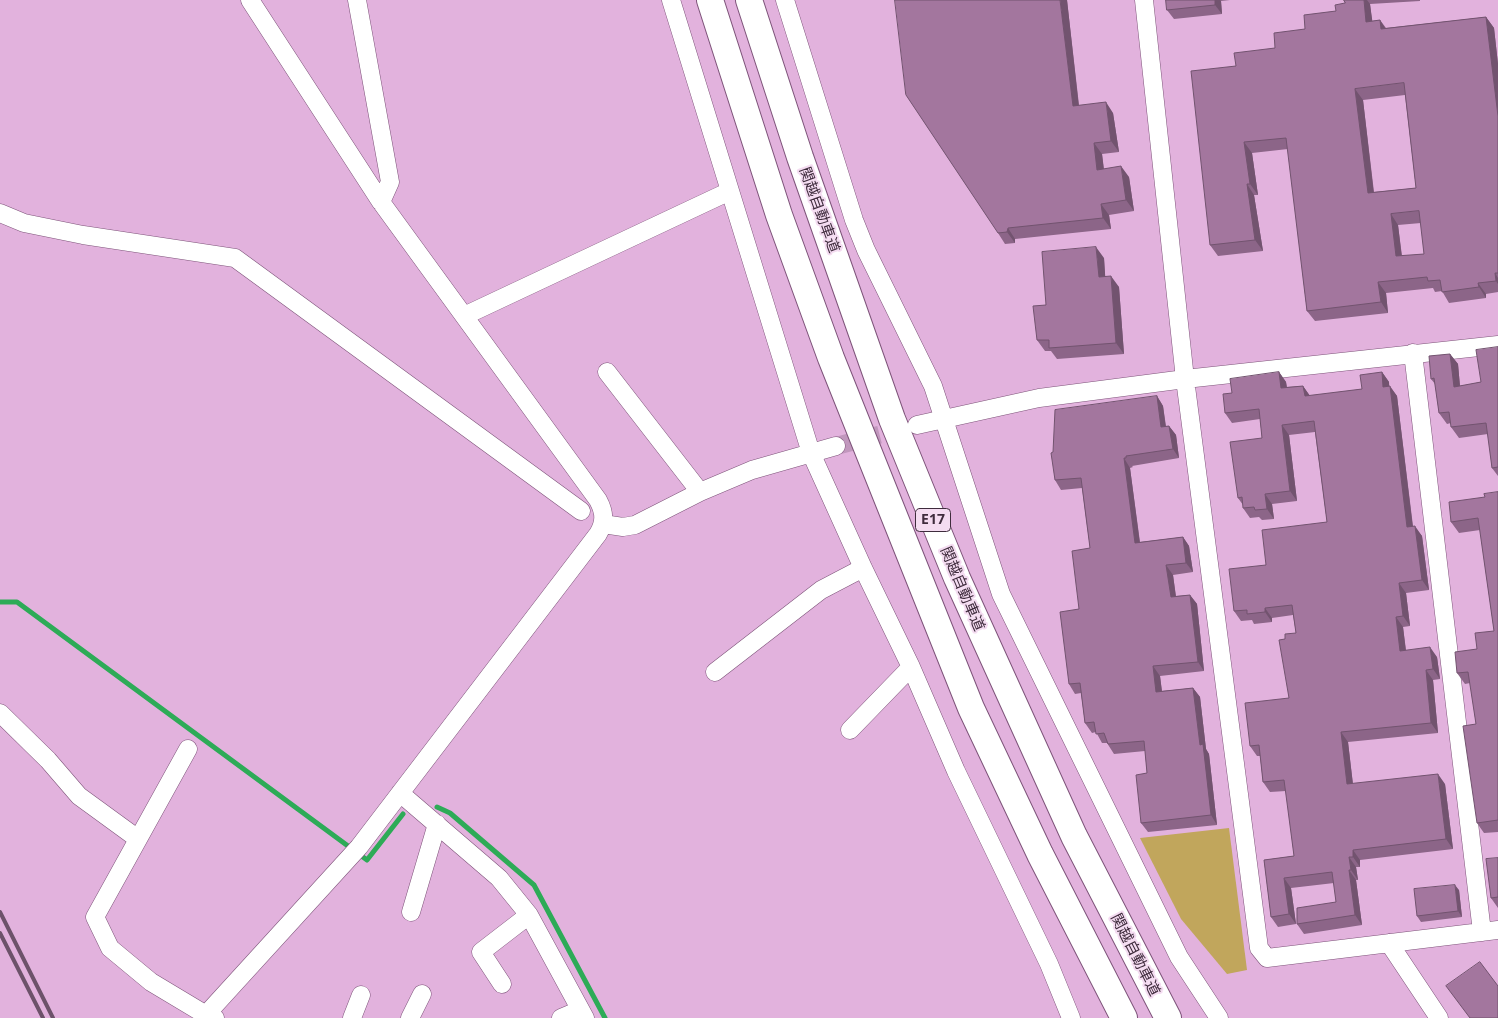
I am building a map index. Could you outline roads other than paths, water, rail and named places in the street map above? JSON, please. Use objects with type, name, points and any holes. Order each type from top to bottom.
[{"type":"highway","name":"E17","points":[[710,0],[779,215],[831,358],[971,708],[1040,854],[1124,1018]]},
{"type":"highway","name":"関越自動車道","points":[[749,0],[800,157],[892,419],[957,578],[1074,836],[1168,1018]]},
{"type":"street","points":[[188,749],[95,917],[110,948],[150,982],[208,1017],[355,852],[598,534],[603,524],[604,512],[598,500],[381,202],[250,0]]},
{"type":"street","points":[[357,0],[390,182],[381,202]]},
{"type":"street","points":[[671,0],[811,453],[863,568],[911,667],[956,771],[1049,964],[1072,1018]]},
{"type":"street","points":[[784,0],[854,220],[866,250],[933,386],[1001,594],[1179,958],[1219,1018]]},
{"type":"street","points":[[1144,0],[1185,379],[1259,948],[1267,958],[1490,931],[1414,354]]},
{"type":"street","points":[[464,316],[730,191]]},
{"type":"street","points":[[0,213],[24,223],[83,235],[235,258],[581,511]]},
{"type":"street","points":[[917,425],[1039,398],[1185,379],[1498,345]]},
{"type":"street","points":[[607,372],[700,492]]},
{"type":"street","points":[[603,524],[623,527],[635,526],[700,492],[752,470],[836,446]]},
{"type":"street","points":[[716,672],[821,590],[863,568]]},
{"type":"street","points":[[850,730],[911,667]]},
{"type":"street","points":[[0,713],[48,760],[79,796],[138,839]]},
{"type":"street","points":[[400,793],[498,878],[529,915],[582,1014],[561,1018]]},
{"type":"street","points":[[411,912],[437,824]]},
{"type":"street","points":[[502,984],[481,952],[529,915]]},
{"type":"street","points":[[1390,943],[1439,1018]]},
{"type":"street","points":[[410,1018],[422,994]]},
{"type":"street","points":[[352,1018],[361,995]]},
{"type":"waterway","points":[[0,602],[17,602],[367,860],[403,814]]},
{"type":"waterway","points":[[437,807],[450,813],[534,885],[605,1018]]},
{"type":"tunnel","points":[[836,446],[905,428]]},
{"type":"railway","points":[[0,912],[53,1018]]},
{"type":"railway","points":[[0,933],[43,1018]]}]
